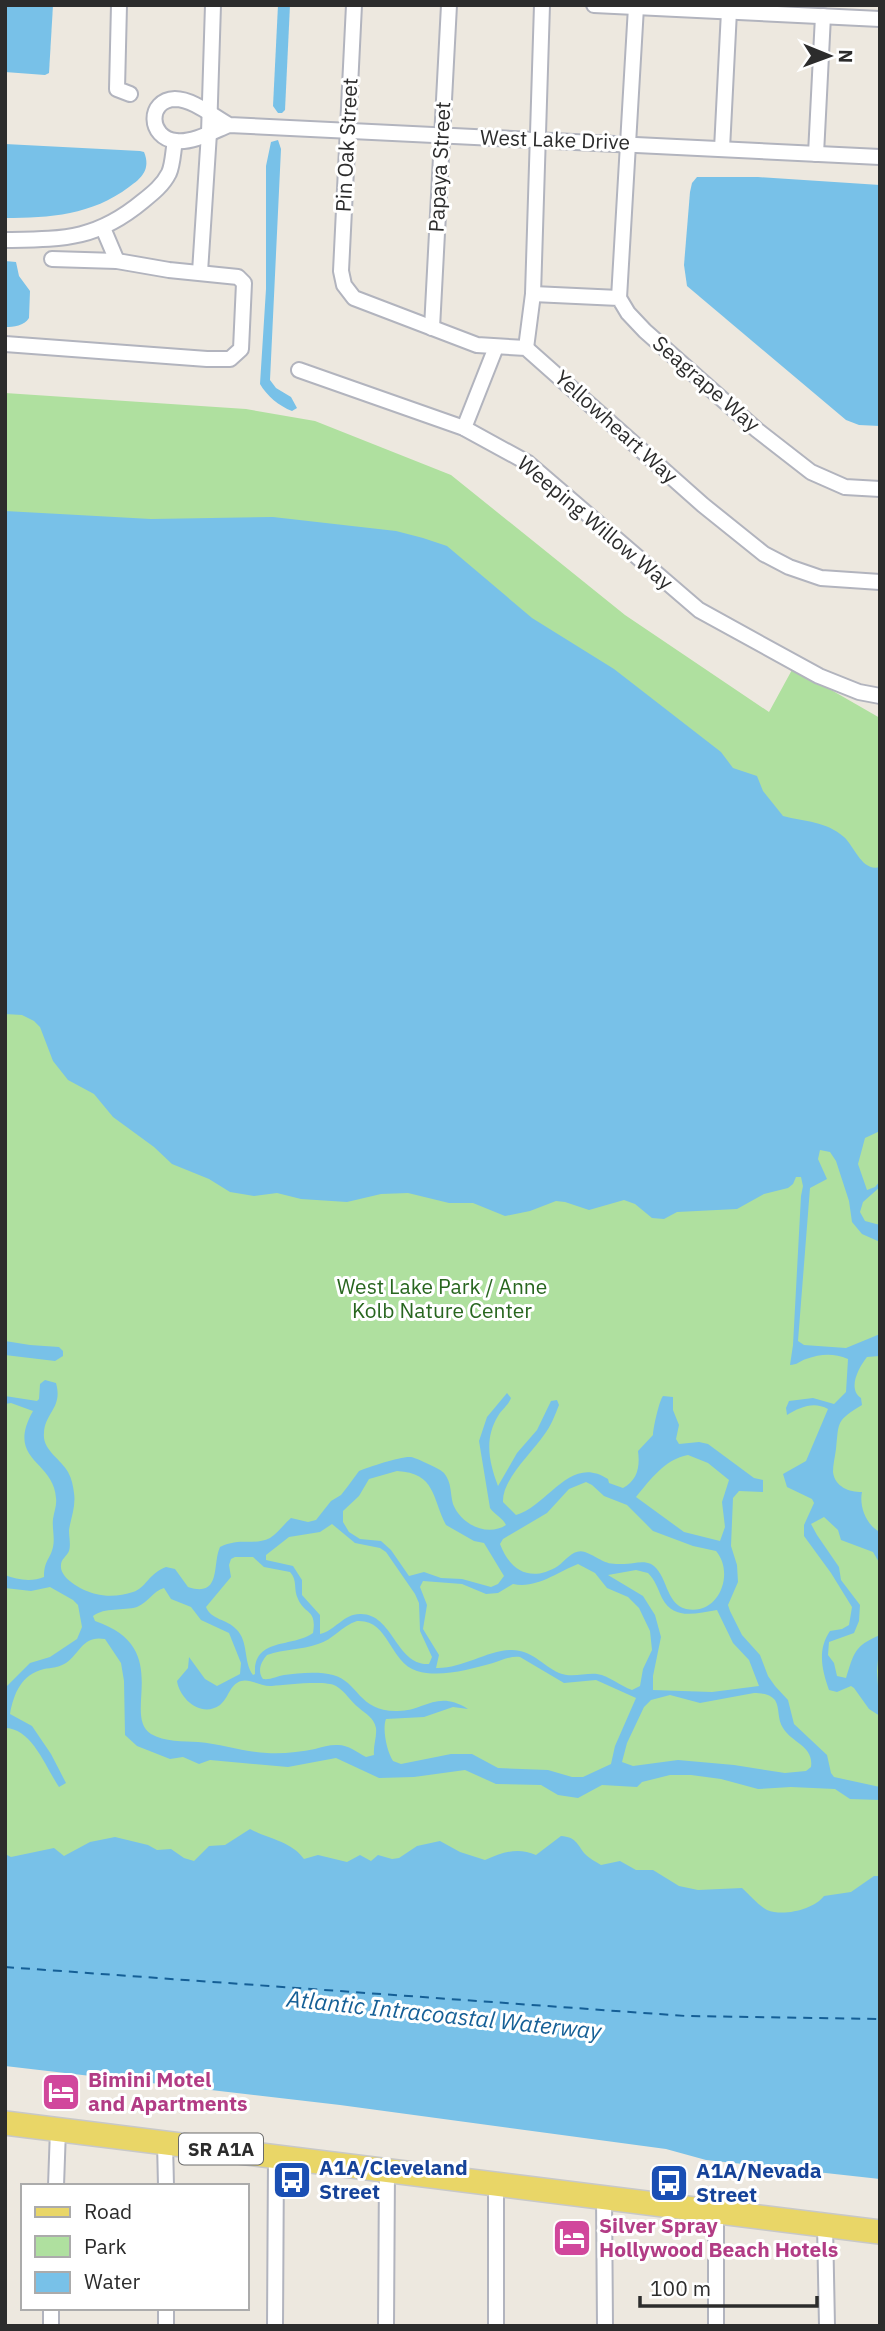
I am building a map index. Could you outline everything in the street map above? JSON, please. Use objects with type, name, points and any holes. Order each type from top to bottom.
[{"type":"main road","name":"SR A1A","points":[[5,2123],[880,2232]]},
{"type":"street","points":[[119,5],[117,89],[130,94]]},
{"type":"street","points":[[200,272],[210,114],[213,5]]},
{"type":"street","name":"Pin Oak Street","points":[[354,5],[341,271],[344,285],[354,298],[432,328]]},
{"type":"street","name":"Papaya Street","points":[[432,328],[449,5]]},
{"type":"street","points":[[432,328],[478,345],[526,348],[533,294],[542,5]]},
{"type":"street","points":[[594,5],[880,19]]},
{"type":"street","points":[[533,294],[620,298],[636,7]]},
{"type":"street","points":[[722,149],[729,11]]},
{"type":"street","points":[[816,153],[823,16]]},
{"type":"street","points":[[207,159],[197,145],[160,134],[154,126],[154,118],[156,110],[167,100],[190,104],[201,96],[211,83]]},
{"type":"street","points":[[5,240],[76,236],[103,228],[130,212],[165,180],[181,140],[200,122],[190,104]]},
{"type":"street","name":"West Lake Drive","points":[[190,104],[229,125]]},
{"type":"street","name":"West Lake Drive","points":[[181,140],[229,125],[880,157]]},
{"type":"street","points":[[103,228],[117,261]]},
{"type":"street","points":[[5,344],[207,359],[230,359],[241,349],[244,283],[238,277],[169,270],[117,261],[52,259]]},
{"type":"street","name":"Seagrape Way","points":[[620,298],[628,313],[645,331],[757,430],[811,472],[845,486],[880,489]]},
{"type":"street","points":[[464,428],[496,347]]},
{"type":"street","name":"Yellowheart Way","points":[[526,348],[704,505],[764,554],[789,567],[821,578],[880,582]]},
{"type":"street","name":"Weeping Willow Way","points":[[299,370],[464,428],[528,463],[699,610],[819,676],[859,692],[880,696]]},
{"type":"street","points":[[56,2184],[58,2129]]},
{"type":"street","points":[[166,2142],[166,2184]]},
{"type":"street","points":[[275,2326],[276,2156]]},
{"type":"street","points":[[386,2326],[387,2170]]},
{"type":"street","points":[[496,2183],[496,2326]]},
{"type":"street","points":[[604,2197],[605,2326]]},
{"type":"street","points":[[716,2211],[716,2326]]},
{"type":"street","points":[[825,2225],[827,2326]]},
{"type":"green space","name":"West Lake Park / Anne Kolb Nature Center","points":[[5,393],[246,409],[315,421],[451,475],[625,615],[769,712],[793,668],[880,718],[880,1966],[5,1880]]},
{"type":"water","points":[[5,5],[53,5],[49,73],[5,72]]},
{"type":"water","points":[[278,5],[290,5],[285,110],[282,113],[278,113],[273,106]]},
{"type":"water","points":[[278,140],[281,149],[270,380],[276,388],[291,397],[297,408],[292,411],[274,400],[260,384],[266,289],[266,166],[271,142]]},
{"type":"water","points":[[5,144],[140,151],[144,152],[146,168],[129,187],[100,204],[54,216],[5,218]]},
{"type":"water","points":[[697,177],[758,177],[880,185],[880,426],[859,425],[846,420],[687,286],[684,265],[690,192]]},
{"type":"water","points":[[5,261],[16,262],[19,276],[30,291],[29,318],[12,327],[5,327]]},
{"type":"water","points":[[5,511],[151,519],[273,517],[396,531],[447,546],[532,618],[614,669],[721,752],[733,768],[757,776],[763,791],[783,816],[830,828],[844,837],[868,866],[880,867],[880,1131],[865,1138],[858,1164],[867,1190],[880,1181],[880,1187],[863,1202],[860,1212],[865,1221],[880,1225],[880,1242],[862,1234],[852,1222],[849,1201],[836,1161],[830,1152],[820,1150],[818,1159],[827,1179],[810,1188],[798,1341],[804,1345],[846,1348],[880,1334],[880,1356],[867,1357],[856,1378],[855,1389],[862,1405],[840,1422],[833,1472],[843,1488],[862,1492],[865,1515],[871,1525],[880,1532],[880,1564],[873,1552],[841,1540],[838,1530],[824,1517],[811,1524],[839,1567],[841,1580],[860,1605],[859,1621],[854,1633],[829,1642],[828,1655],[834,1663],[837,1676],[846,1678],[856,1651],[880,1635],[877,1671],[880,1716],[869,1709],[851,1686],[837,1692],[829,1690],[823,1668],[823,1645],[830,1631],[849,1625],[852,1607],[804,1536],[804,1525],[814,1503],[812,1499],[787,1487],[783,1474],[806,1461],[828,1409],[818,1405],[807,1406],[787,1415],[789,1401],[813,1398],[834,1404],[846,1392],[848,1359],[822,1355],[790,1365],[803,1186],[801,1177],[796,1177],[788,1188],[764,1194],[737,1209],[677,1212],[664,1219],[652,1218],[635,1204],[624,1200],[589,1210],[556,1201],[530,1211],[505,1216],[473,1203],[449,1203],[408,1193],[381,1194],[347,1202],[301,1199],[277,1193],[254,1196],[230,1192],[209,1179],[172,1164],[113,1117],[94,1094],[68,1080],[53,1061],[40,1027],[34,1021],[22,1015],[5,1014]]},
{"type":"water","points":[[5,1341],[59,1347],[63,1356],[55,1361],[5,1355]]},
{"type":"water","points":[[45,1380],[56,1383],[56,1404],[47,1420],[44,1439],[68,1472],[74,1493],[69,1530],[70,1549],[62,1561],[61,1570],[68,1580],[80,1588],[110,1596],[137,1590],[166,1567],[175,1569],[188,1587],[206,1588],[214,1578],[220,1547],[270,1538],[291,1518],[308,1522],[316,1520],[331,1501],[341,1495],[359,1471],[400,1458],[414,1458],[444,1473],[450,1484],[453,1504],[462,1518],[469,1523],[491,1530],[506,1525],[490,1508],[479,1441],[487,1417],[507,1393],[511,1398],[494,1425],[489,1442],[490,1459],[498,1486],[517,1453],[537,1430],[551,1401],[557,1400],[559,1405],[546,1432],[507,1484],[503,1502],[516,1515],[528,1510],[571,1477],[582,1473],[594,1473],[623,1488],[632,1481],[637,1472],[638,1451],[653,1435],[661,1399],[663,1396],[673,1397],[673,1410],[679,1425],[676,1439],[679,1444],[708,1444],[754,1478],[763,1480],[763,1492],[739,1491],[733,1498],[731,1546],[737,1565],[738,1582],[728,1605],[742,1635],[760,1655],[768,1676],[788,1700],[794,1724],[827,1755],[834,1777],[880,1787],[880,1800],[850,1799],[835,1789],[758,1789],[721,1779],[691,1775],[670,1775],[642,1782],[637,1787],[602,1785],[578,1798],[558,1795],[541,1785],[496,1784],[465,1770],[414,1777],[379,1778],[336,1758],[288,1767],[210,1760],[199,1764],[183,1757],[170,1759],[137,1746],[125,1735],[121,1663],[105,1639],[98,1638],[83,1645],[64,1664],[36,1672],[24,1680],[16,1692],[12,1706],[10,1714],[32,1726],[51,1754],[66,1783],[59,1787],[31,1742],[15,1730],[5,1728],[5,1688],[30,1663],[50,1657],[77,1639],[82,1627],[78,1605],[50,1587],[31,1591],[5,1588],[5,1575],[24,1580],[44,1577],[53,1547],[56,1501],[53,1485],[27,1450],[24,1440],[33,1411],[11,1403],[5,1404],[5,1396],[37,1401],[40,1384]],"holes":[[[688,1455],[708,1463],[729,1480],[722,1502],[725,1527],[720,1541],[684,1532],[636,1497],[659,1471],[672,1461]],[[397,1471],[419,1476],[431,1489],[446,1525],[474,1541],[484,1543],[504,1576],[498,1584],[491,1587],[462,1579],[441,1578],[424,1572],[409,1576],[391,1550],[381,1541],[360,1539],[349,1532],[343,1522],[343,1511],[359,1496],[369,1479]],[[586,1482],[604,1496],[627,1505],[653,1531],[693,1546],[716,1551],[724,1570],[720,1591],[715,1600],[707,1606],[686,1609],[674,1601],[661,1575],[651,1564],[611,1564],[581,1551],[548,1571],[539,1574],[523,1572],[509,1561],[500,1544],[503,1539],[547,1513],[569,1489]],[[332,1524],[355,1543],[380,1548],[386,1552],[419,1603],[420,1631],[432,1657],[429,1664],[409,1657],[388,1630],[371,1616],[354,1615],[320,1634],[320,1615],[302,1595],[302,1580],[293,1566],[266,1560],[266,1555],[289,1537],[320,1532]],[[235,1557],[253,1557],[264,1567],[290,1572],[298,1599],[313,1620],[313,1633],[275,1645],[260,1654],[253,1675],[240,1634],[232,1626],[212,1615],[206,1607],[231,1577],[229,1565]],[[578,1564],[595,1573],[607,1588],[628,1597],[639,1608],[650,1631],[652,1650],[643,1669],[640,1686],[632,1690],[597,1674],[559,1673],[517,1650],[501,1651],[455,1666],[436,1668],[439,1655],[423,1629],[427,1605],[420,1587],[423,1581],[462,1584],[486,1594],[498,1593],[513,1584],[539,1582]],[[636,1570],[648,1573],[667,1605],[679,1613],[694,1614],[717,1610],[733,1643],[749,1660],[759,1686],[712,1692],[653,1690],[661,1637],[655,1615],[643,1596],[608,1575]],[[164,1588],[171,1599],[191,1607],[201,1620],[229,1633],[241,1663],[240,1674],[217,1686],[205,1679],[189,1657],[188,1668],[177,1681],[182,1695],[193,1705],[206,1709],[220,1705],[234,1685],[244,1680],[268,1686],[331,1684],[342,1691],[373,1722],[376,1728],[374,1755],[366,1757],[340,1745],[291,1752],[258,1752],[207,1743],[168,1740],[151,1734],[143,1725],[140,1664],[133,1647],[119,1633],[95,1621],[93,1616],[103,1611],[137,1607]],[[357,1621],[368,1622],[383,1634],[400,1659],[417,1671],[435,1674],[455,1672],[520,1657],[564,1683],[596,1680],[636,1698],[615,1746],[611,1764],[583,1777],[572,1777],[548,1770],[498,1768],[472,1754],[451,1754],[401,1764],[393,1761],[389,1752],[385,1734],[386,1719],[424,1717],[453,1707],[468,1709],[457,1703],[439,1701],[406,1710],[383,1710],[366,1701],[342,1679],[333,1675],[302,1673],[266,1679],[261,1676],[260,1667],[267,1655],[318,1644]],[[754,1693],[768,1695],[777,1703],[783,1728],[809,1754],[811,1767],[806,1771],[785,1773],[678,1760],[633,1766],[622,1762],[627,1743],[644,1707],[651,1700],[670,1695],[700,1703]]]},
{"type":"water","name":"Atlantic Intracoastal Waterway","points":[[250,1829],[286,1844],[304,1859],[318,1855],[347,1862],[360,1855],[371,1861],[378,1855],[399,1858],[417,1846],[440,1841],[460,1852],[485,1860],[510,1852],[523,1851],[536,1855],[561,1836],[573,1839],[587,1855],[601,1865],[620,1861],[636,1870],[653,1870],[679,1886],[698,1890],[742,1888],[767,1910],[782,1913],[806,1908],[824,1896],[851,1892],[874,1876],[880,1876],[880,2179],[706,2160],[666,2149],[340,2105],[5,2066],[5,1854],[11,1857],[54,1848],[64,1856],[90,1842],[115,1837],[148,1845],[157,1850],[171,1849],[194,1861],[209,1846],[225,1845]]},
{"type":"ferry route","points":[[5,1967],[686,2016],[880,2019]]},
{"type":"place","name":"Bimini Motel and Apartments","points":[[61,2092]]},
{"type":"place","name":"A1A/Cleveland Street","points":[[292,2180]]},
{"type":"place","name":"A1A/Nevada Street","points":[[669,2183]]},
{"type":"place","name":"Silver Spray Hollywood Beach Hotels","points":[[572,2238]]}]
